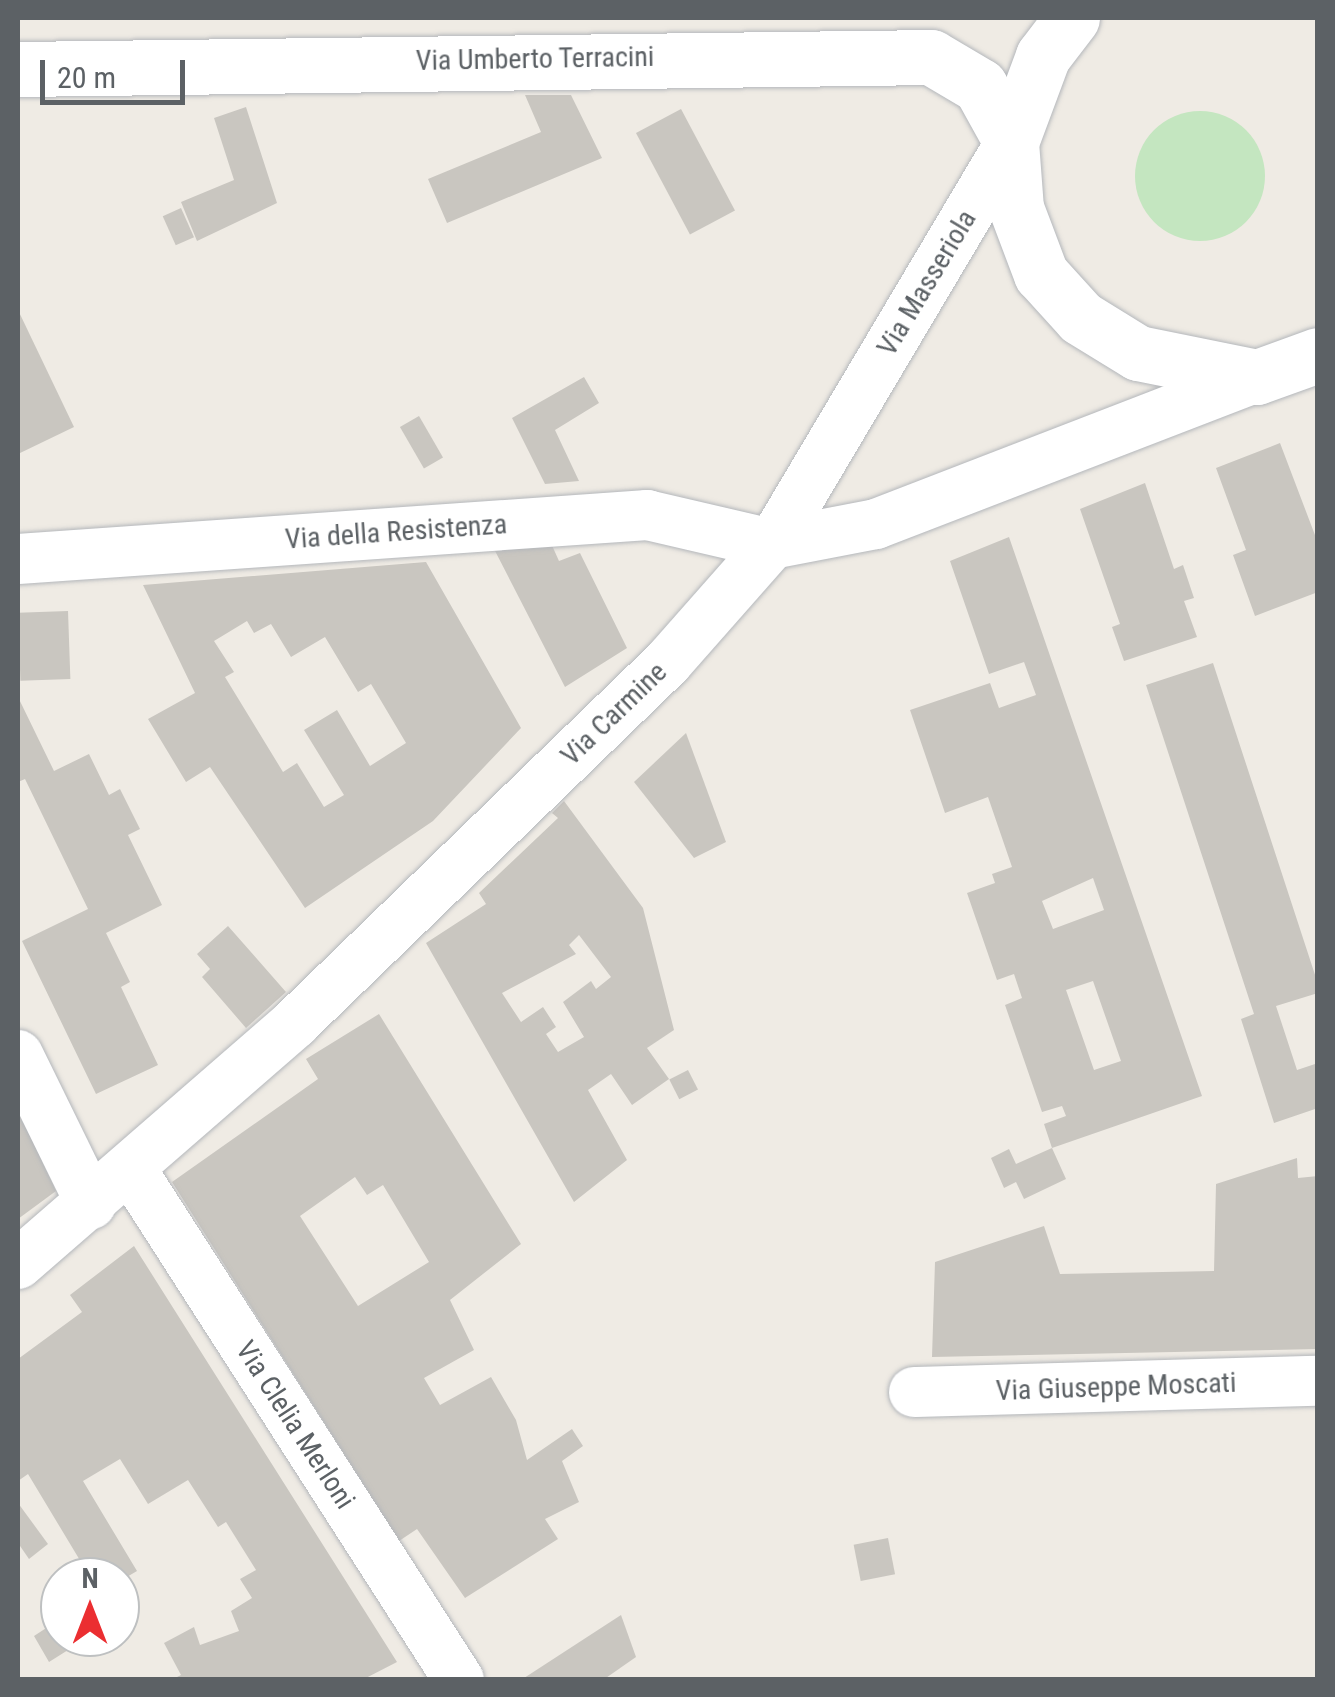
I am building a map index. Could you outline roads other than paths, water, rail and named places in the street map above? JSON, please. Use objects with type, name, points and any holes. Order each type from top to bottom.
[{"type":"street","name":"Via Masseriola","points":[[772,544],[1011,142],[1043,56],[1072,18]]},
{"type":"street","name":"Via Umberto Terracini","points":[[18,69],[930,56],[980,86],[1011,142]]},
{"type":"street","points":[[1011,142],[1016,208],[1041,274],[1081,318],[1138,353],[1256,377]]},
{"type":"street","points":[[772,544],[876,524],[1318,355]]},
{"type":"street","name":"Via della Resistenza","points":[[18,559],[647,514],[772,544]]},
{"type":"street","name":"Via Carmine","points":[[18,1264],[132,1171],[295,1023],[668,662],[772,544]]},
{"type":"street","points":[[18,1055],[91,1204]]},
{"type":"street","name":"Via Clelia Merloni","points":[[132,1171],[458,1680]]},
{"type":"street","name":"Via Giuseppe Moscati","points":[[914,1392],[1318,1381]]}]
